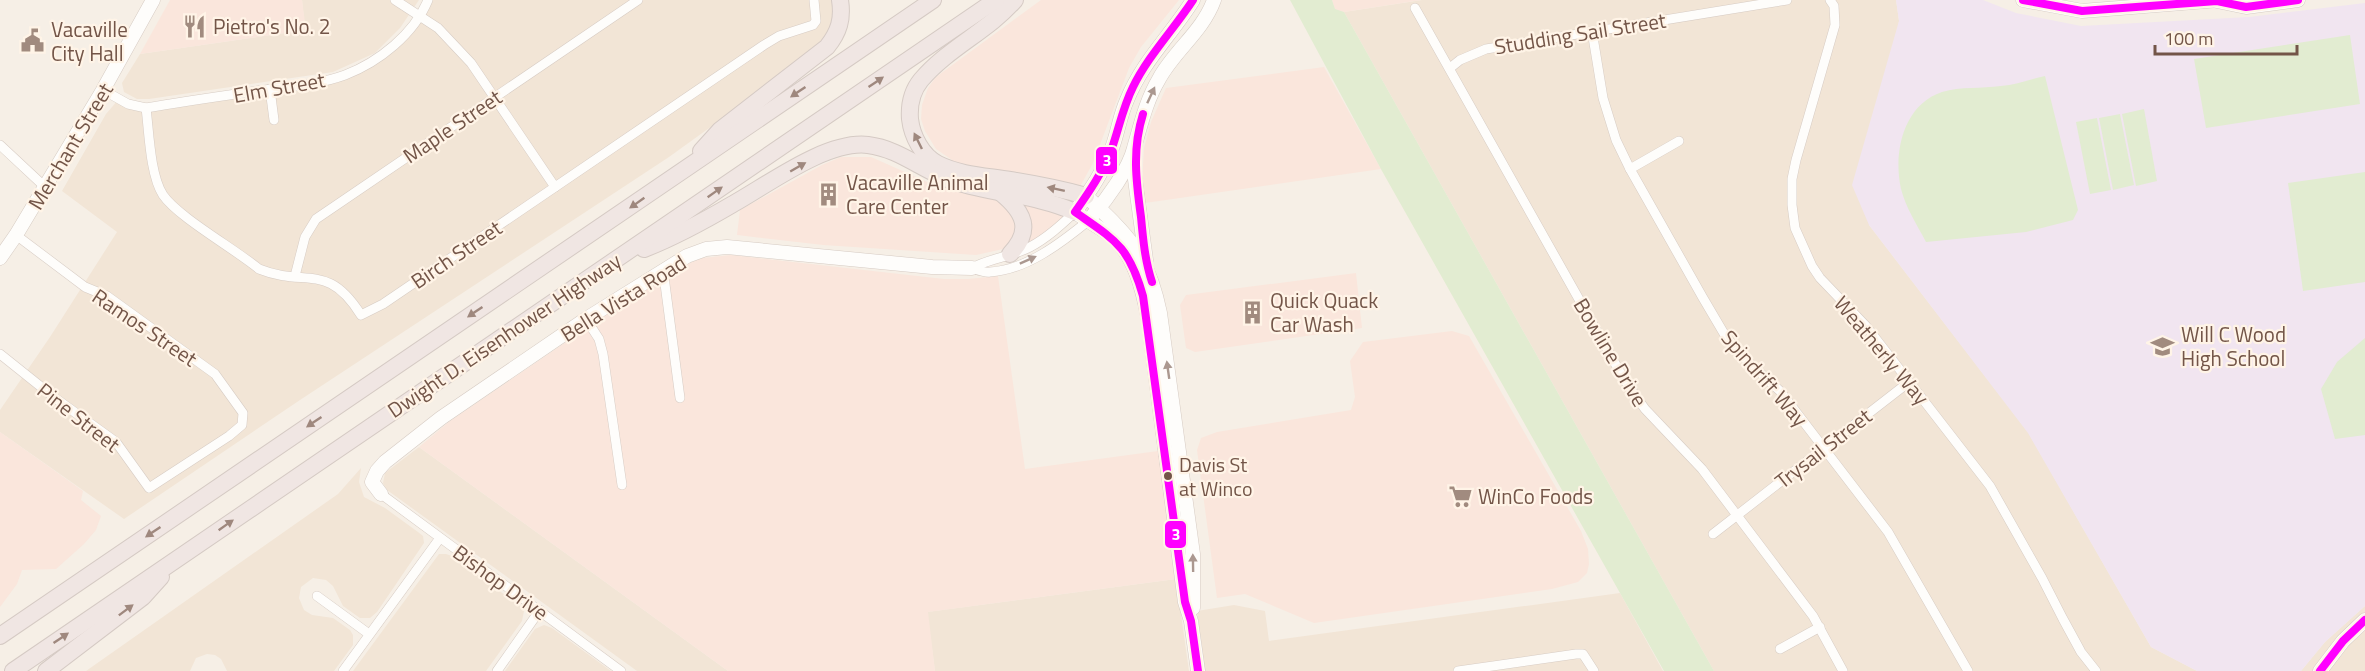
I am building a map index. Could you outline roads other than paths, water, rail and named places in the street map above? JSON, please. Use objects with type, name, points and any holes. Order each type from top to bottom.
[{"type":"highway","points":[[685,170],[720,130],[827,47],[838,31],[841,21],[840,0]]},
{"type":"highway","name":"Dwight D. Eisenhower Highway","points":[[0,636],[933,0]]},
{"type":"highway","name":"Dwight D. Eisenhower Highway","points":[[13,671],[996,0]]},
{"type":"highway","points":[[1015,0],[932,69],[919,83],[912,97],[910,111],[915,138],[924,153],[937,163],[959,171],[1086,196]]},
{"type":"highway","points":[[615,260],[674,237],[825,152],[842,146],[863,145],[889,150],[943,178],[1001,193],[1059,204],[1081,216]]},
{"type":"highway","points":[[1001,193],[1015,204],[1022,214],[1021,241],[1011,254]]},
{"type":"highway","points":[[45,671],[143,597],[177,559]]},
{"type":"street","name":"Merchant Street","points":[[0,258],[103,90],[153,0]]},
{"type":"street","points":[[395,0],[419,15],[453,42],[471,63],[555,187]]},
{"type":"street","name":"Elm Street","points":[[103,90],[128,104],[146,108],[310,84],[345,75],[369,63],[392,47],[411,27],[428,0]]},
{"type":"street","name":"Maple Street","points":[[295,276],[302,244],[316,219],[638,0]]},
{"type":"street","points":[[1081,216],[1086,196],[1112,150],[1127,100],[1158,46],[1193,0]]},
{"type":"street","points":[[1191,621],[1194,605],[1193,554],[1160,313],[1146,265],[1134,172],[1134,150],[1138,127],[1159,78],[1198,28],[1214,0]]},
{"type":"street","name":"Studding Sail Street","points":[[1450,68],[1460,60],[1486,49],[1787,0]]},
{"type":"street","name":"Weatherly Way","points":[[1830,0],[1834,6],[1835,25],[1792,179],[1795,228],[1803,250],[1820,278],[1866,326],[1990,486],[2081,651],[2096,671]]},
{"type":"street","points":[[2023,0],[2082,11],[2218,0],[2246,7],[2298,0]]},
{"type":"street","name":"Birch Street","points":[[146,108],[155,175],[162,194],[184,214],[259,269],[270,273],[317,278],[338,286],[350,297],[361,315],[383,304],[764,45],[779,36],[813,25],[816,21],[815,4]]},
{"type":"street","name":"Bowline Drive","points":[[1415,8],[1625,381],[1645,410],[1702,469],[1813,616],[1843,671]]},
{"type":"street","name":"Spindrift Way","points":[[1592,31],[1609,120],[1629,169],[1726,337],[1743,357],[1780,392],[1888,532],[1968,671]]},
{"type":"street","points":[[270,89],[274,120]]},
{"type":"street","points":[[1629,169],[1679,141]]},
{"type":"street","points":[[0,145],[45,187]]},
{"type":"street","points":[[1081,216],[1099,208],[1134,150]]},
{"type":"street","points":[[1086,196],[1125,234],[1146,265]]},
{"type":"street","points":[[1081,216],[1111,236],[1128,257],[1145,301],[1185,602],[1191,621],[1198,671]]},
{"type":"street","name":"Bella Vista Road","points":[[972,268],[987,260],[1029,247],[1081,216]]},
{"type":"street","name":"Bella Vista Road","points":[[381,494],[372,482],[377,471],[385,462],[441,418],[586,319],[687,256],[706,249],[728,247],[932,267],[972,268],[989,273],[1029,260],[1068,237],[1081,216]]},
{"type":"street","name":"Ramos Street","points":[[16,235],[85,287],[107,296],[215,374],[243,413],[242,425],[231,434],[149,488]]},
{"type":"street","points":[[663,269],[680,398]]},
{"type":"street","points":[[586,319],[599,339],[603,354],[622,485]]},
{"type":"street","name":"Pine Street","points":[[0,354],[55,399],[116,442],[149,488]]},
{"type":"street","name":"Trysail Street","points":[[1713,534],[1909,382]]},
{"type":"street","name":"Bishop Drive","points":[[381,494],[621,671]]},
{"type":"street","points":[[343,671],[440,538]]},
{"type":"street","points":[[317,596],[369,634]]},
{"type":"street","points":[[496,671],[540,610]]},
{"type":"street","points":[[2320,671],[2343,640],[2365,620]]},
{"type":"street","points":[[1780,649],[1820,627]]},
{"type":"street","points":[[1458,671],[1583,654],[1594,671]]},
{"type":"place","name":"Pietro's No. 2","points":[[195,26]]},
{"type":"place","name":"Vacaville City Hall","points":[[33,41]]},
{"type":"place","name":"Vacaville Animal Care Center","points":[[828,194]]},
{"type":"place","name":"Quick Quack Car Wash","points":[[1252,312]]},
{"type":"place","name":"Will C Wood High School","points":[[2163,346]]},
{"type":"place","name":"Davis St at Winco","points":[[1168,476]]},
{"type":"place","name":"WinCo Foods","points":[[1460,496]]}]
